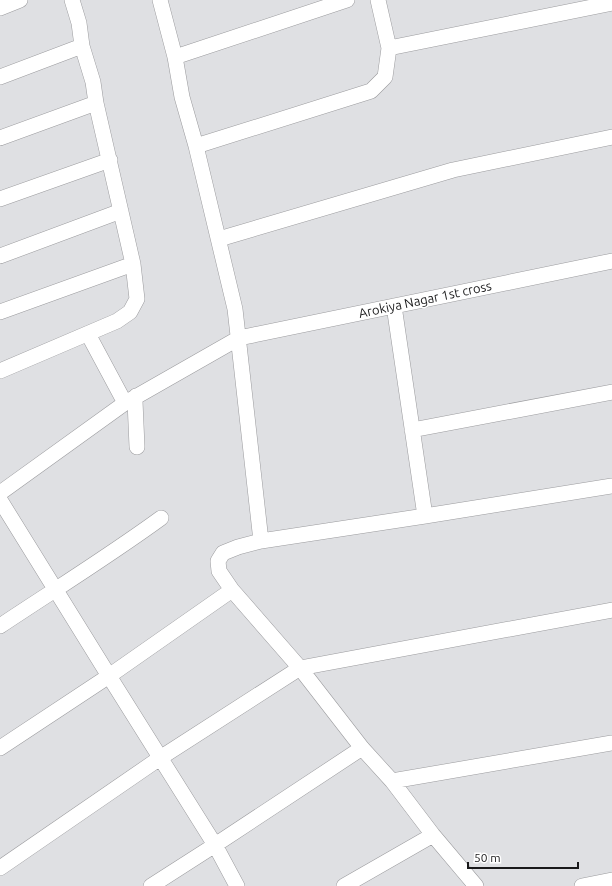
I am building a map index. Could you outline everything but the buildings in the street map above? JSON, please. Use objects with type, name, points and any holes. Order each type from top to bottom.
[{"type":"street","points":[[0,8],[20,0]]},
{"type":"street","points":[[0,372],[117,321],[130,312],[137,299],[133,264],[96,103],[93,82],[82,46],[79,23],[72,0]]},
{"type":"street","points":[[160,0],[175,57],[182,97],[196,146],[236,309],[261,541]]},
{"type":"street","points":[[175,57],[348,0]]},
{"type":"street","points":[[196,146],[371,91],[385,77],[389,48],[378,0]]},
{"type":"street","points":[[389,48],[612,3]]},
{"type":"street","points":[[0,77],[82,46]]},
{"type":"street","points":[[0,138],[96,103]]},
{"type":"street","points":[[219,239],[453,170],[612,137]]},
{"type":"street","points":[[0,199],[110,160]]},
{"type":"street","points":[[0,256],[121,211]]},
{"type":"street","name":"Arokiya Nagar 1st cross","points":[[0,493],[131,399],[239,338],[612,262]]},
{"type":"street","points":[[0,312],[133,264]]},
{"type":"street","points":[[394,306],[424,516]]},
{"type":"street","points":[[88,334],[131,399],[135,401],[137,446]]},
{"type":"street","points":[[412,430],[612,392]]},
{"type":"street","points":[[476,886],[392,781],[362,748],[300,668],[232,590],[220,571],[218,560],[224,553],[238,547],[261,541],[612,486]]},
{"type":"street","points":[[0,500],[215,845],[238,886]]},
{"type":"street","points":[[0,626],[123,546],[161,518]]},
{"type":"street","points":[[0,748],[109,676],[232,590]]},
{"type":"street","points":[[0,868],[160,758],[300,668],[612,610]]},
{"type":"street","points":[[392,781],[612,743]]},
{"type":"street","points":[[151,886],[362,748]]},
{"type":"street","points":[[344,886],[434,835]]},
{"type":"street","points":[[582,886],[612,880]]}]
